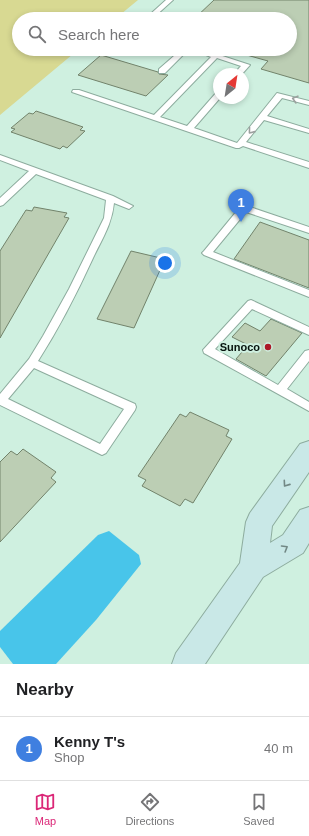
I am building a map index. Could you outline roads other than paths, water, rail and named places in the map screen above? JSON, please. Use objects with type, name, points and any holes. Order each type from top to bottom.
[{"type":"main road","points":[[253,568],[259,522],[309,452]]},
{"type":"main road","points":[[187,664],[253,568],[293,544],[309,520]]},
{"type":"lane","points":[[156,12],[170,0]]},
{"type":"lane","points":[[162,71],[178,56]]},
{"type":"lane","points":[[155,118],[216,56],[246,64],[243,68]]},
{"type":"lane","points":[[76,92],[189,129],[309,165]]},
{"type":"lane","points":[[240,144],[280,95],[309,103]]},
{"type":"lane","points":[[189,129],[213,102]]},
{"type":"lane","points":[[262,117],[309,131]]},
{"type":"lane","points":[[0,157],[129,206]]},
{"type":"lane","points":[[0,203],[35,170]]},
{"type":"lane","points":[[31,362],[131,407],[102,450],[0,401],[12,390],[31,362],[48,337],[108,218],[110,198]]},
{"type":"lane","points":[[309,230],[244,208],[207,253],[309,294]]},
{"type":"lane","points":[[309,331],[251,304],[208,350],[309,407]]},
{"type":"lane","points":[[280,390],[309,354]]},
{"type":"water","points":[[109,531],[139,555],[141,564],[96,620],[56,664],[13,664],[0,647],[0,631],[98,535]]},
{"type":"place","name":"Kenny T's","points":[[241,222]]},
{"type":"place","name":"Sunoco","points":[[268,347]]}]
